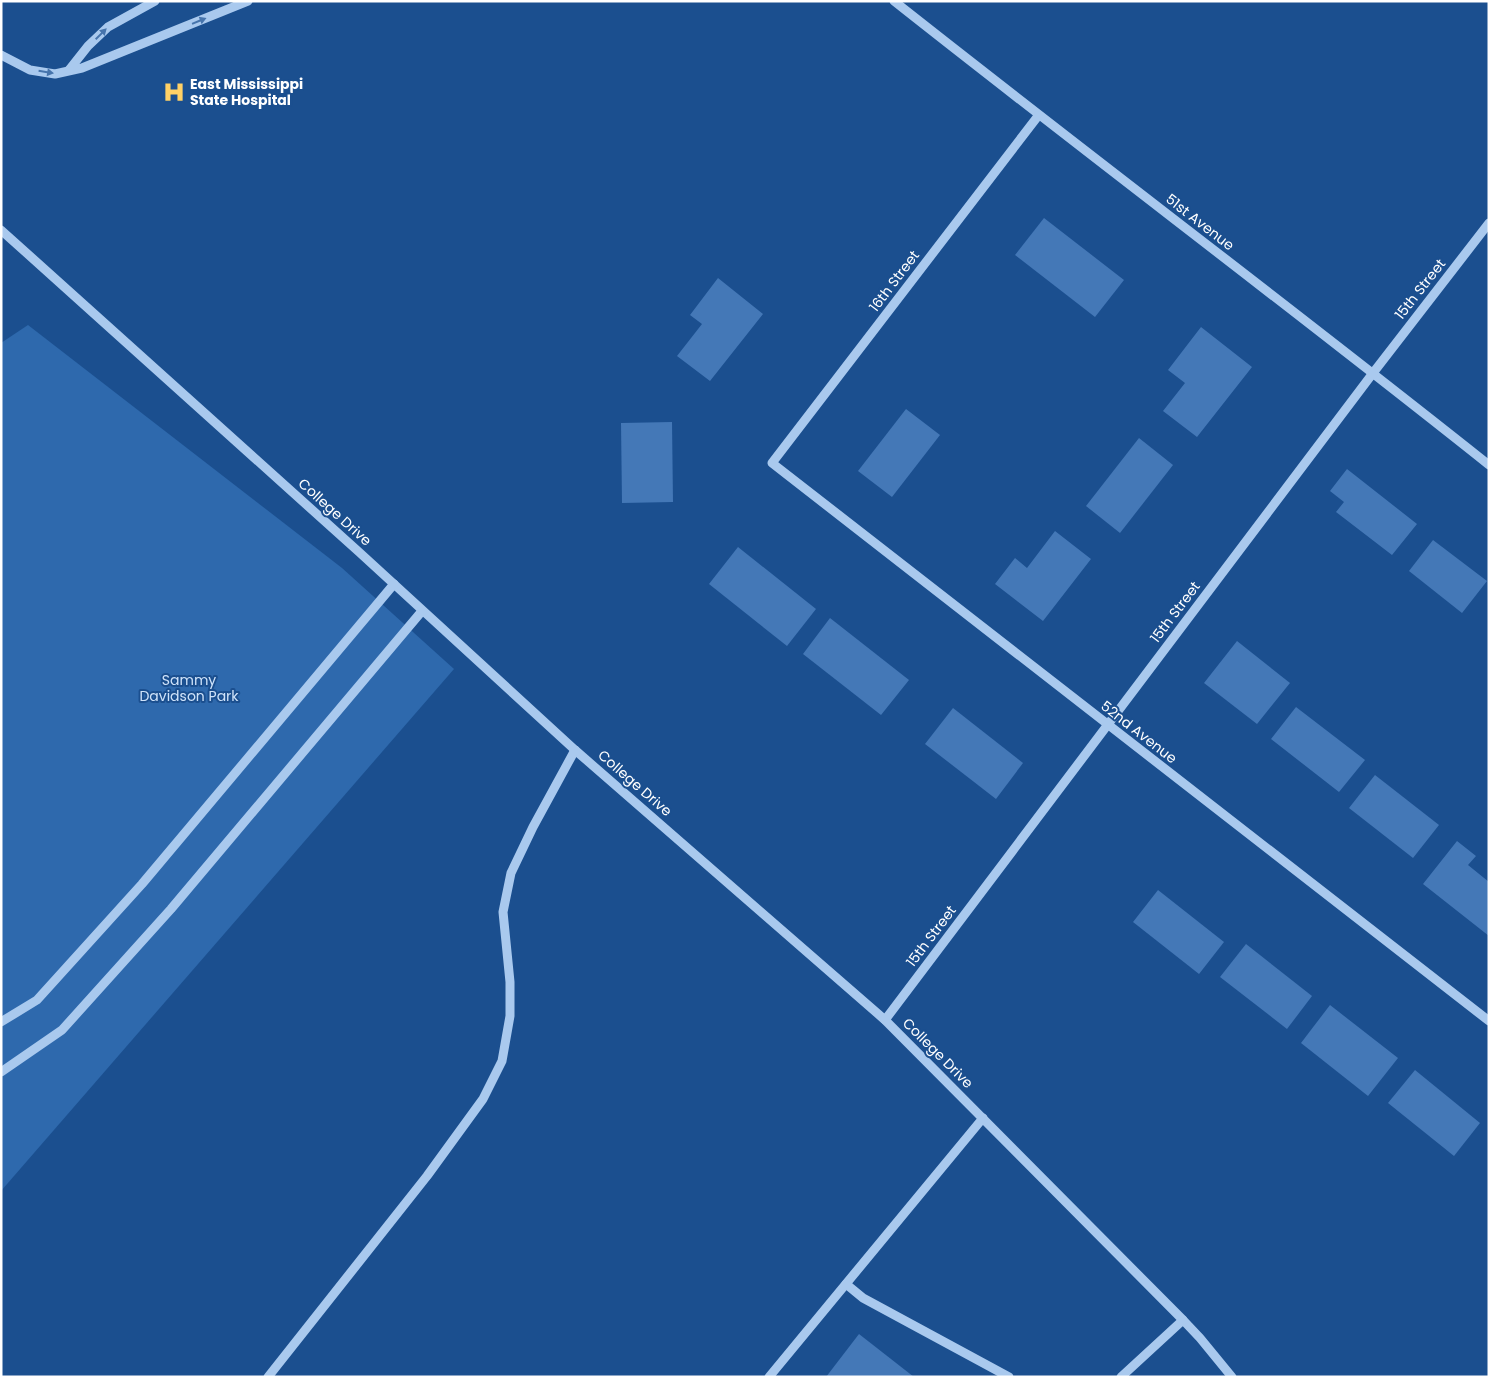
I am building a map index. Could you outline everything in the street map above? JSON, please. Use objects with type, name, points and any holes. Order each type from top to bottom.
[{"type":"street","points":[[69,70],[88,46],[108,27],[155,1]]},
{"type":"street","points":[[1,55],[30,70],[55,74],[82,68],[248,1]]},
{"type":"street","name":"51st Avenue","points":[[894,1],[1038,116],[1373,373],[1489,465]]},
{"type":"street","name":"16th Street","points":[[772,463],[1038,116]]},
{"type":"street","name":"15th Street","points":[[885,1020],[1373,373],[1489,223]]},
{"type":"street","name":"College Drive","points":[[1,230],[576,750],[885,1020],[1183,1320],[1232,1377]]},
{"type":"street","name":"52nd Avenue","points":[[772,463],[1489,1021]]},
{"type":"street","points":[[1,1022],[36,1000],[135,891],[394,584]]},
{"type":"street","points":[[1,1072],[62,1030],[171,909],[422,611]]},
{"type":"street","points":[[268,1377],[420,1184],[483,1099],[502,1061],[510,1016],[510,982],[503,912],[511,874],[533,827],[576,750]]},
{"type":"street","points":[[769,1377],[983,1118]]},
{"type":"street","points":[[846,1284],[863,1298],[1009,1377]]},
{"type":"street","points":[[1122,1377],[1183,1320]]},
{"type":"green space","name":"Sammy Davidson Park","points":[[28,325],[342,568],[454,669],[1,1191],[1,343]]},
{"type":"building","points":[[1044,218],[1124,280],[1095,317],[1015,255]]},
{"type":"building","points":[[718,278],[763,314],[710,381],[677,356],[702,324],[690,315]]},
{"type":"building","points":[[1201,327],[1252,367],[1197,437],[1163,411],[1185,383],[1168,370]]},
{"type":"building","points":[[906,409],[940,435],[892,497],[858,471]]},
{"type":"building","points":[[672,422],[673,502],[622,503],[621,423]]},
{"type":"building","points":[[1139,438],[1173,465],[1120,533],[1086,506]]},
{"type":"building","points":[[1347,469],[1417,524],[1392,555],[1336,512],[1344,502],[1330,491]]},
{"type":"building","points":[[1055,531],[1091,559],[1043,621],[995,584],[1015,558],[1027,568]]},
{"type":"building","points":[[1433,540],[1487,581],[1462,613],[1409,571]]},
{"type":"building","points":[[738,547],[816,609],[787,646],[709,584]]},
{"type":"building","points":[[830,618],[909,680],[881,715],[803,654]]},
{"type":"building","points":[[1237,641],[1290,683],[1257,724],[1204,683]]},
{"type":"building","points":[[1296,707],[1365,760],[1339,792],[1271,739]]},
{"type":"building","points":[[953,708],[1023,763],[996,799],[925,744]]},
{"type":"building","points":[[1375,775],[1439,825],[1413,858],[1349,808]]},
{"type":"building","points":[[1457,841],[1476,856],[1468,865],[1489,882],[1489,936],[1423,884]]},
{"type":"building","points":[[1158,890],[1224,942],[1199,974],[1133,922]]},
{"type":"building","points":[[1246,944],[1312,996],[1287,1029],[1220,977]]},
{"type":"building","points":[[1330,1005],[1398,1058],[1368,1096],[1301,1043]]},
{"type":"building","points":[[1415,1070],[1480,1123],[1454,1156],[1388,1103]]},
{"type":"building","points":[[859,1334],[914,1377],[826,1377]]},
{"type":"place","name":"East Mississippi State Hospital","points":[[174,92]]}]
